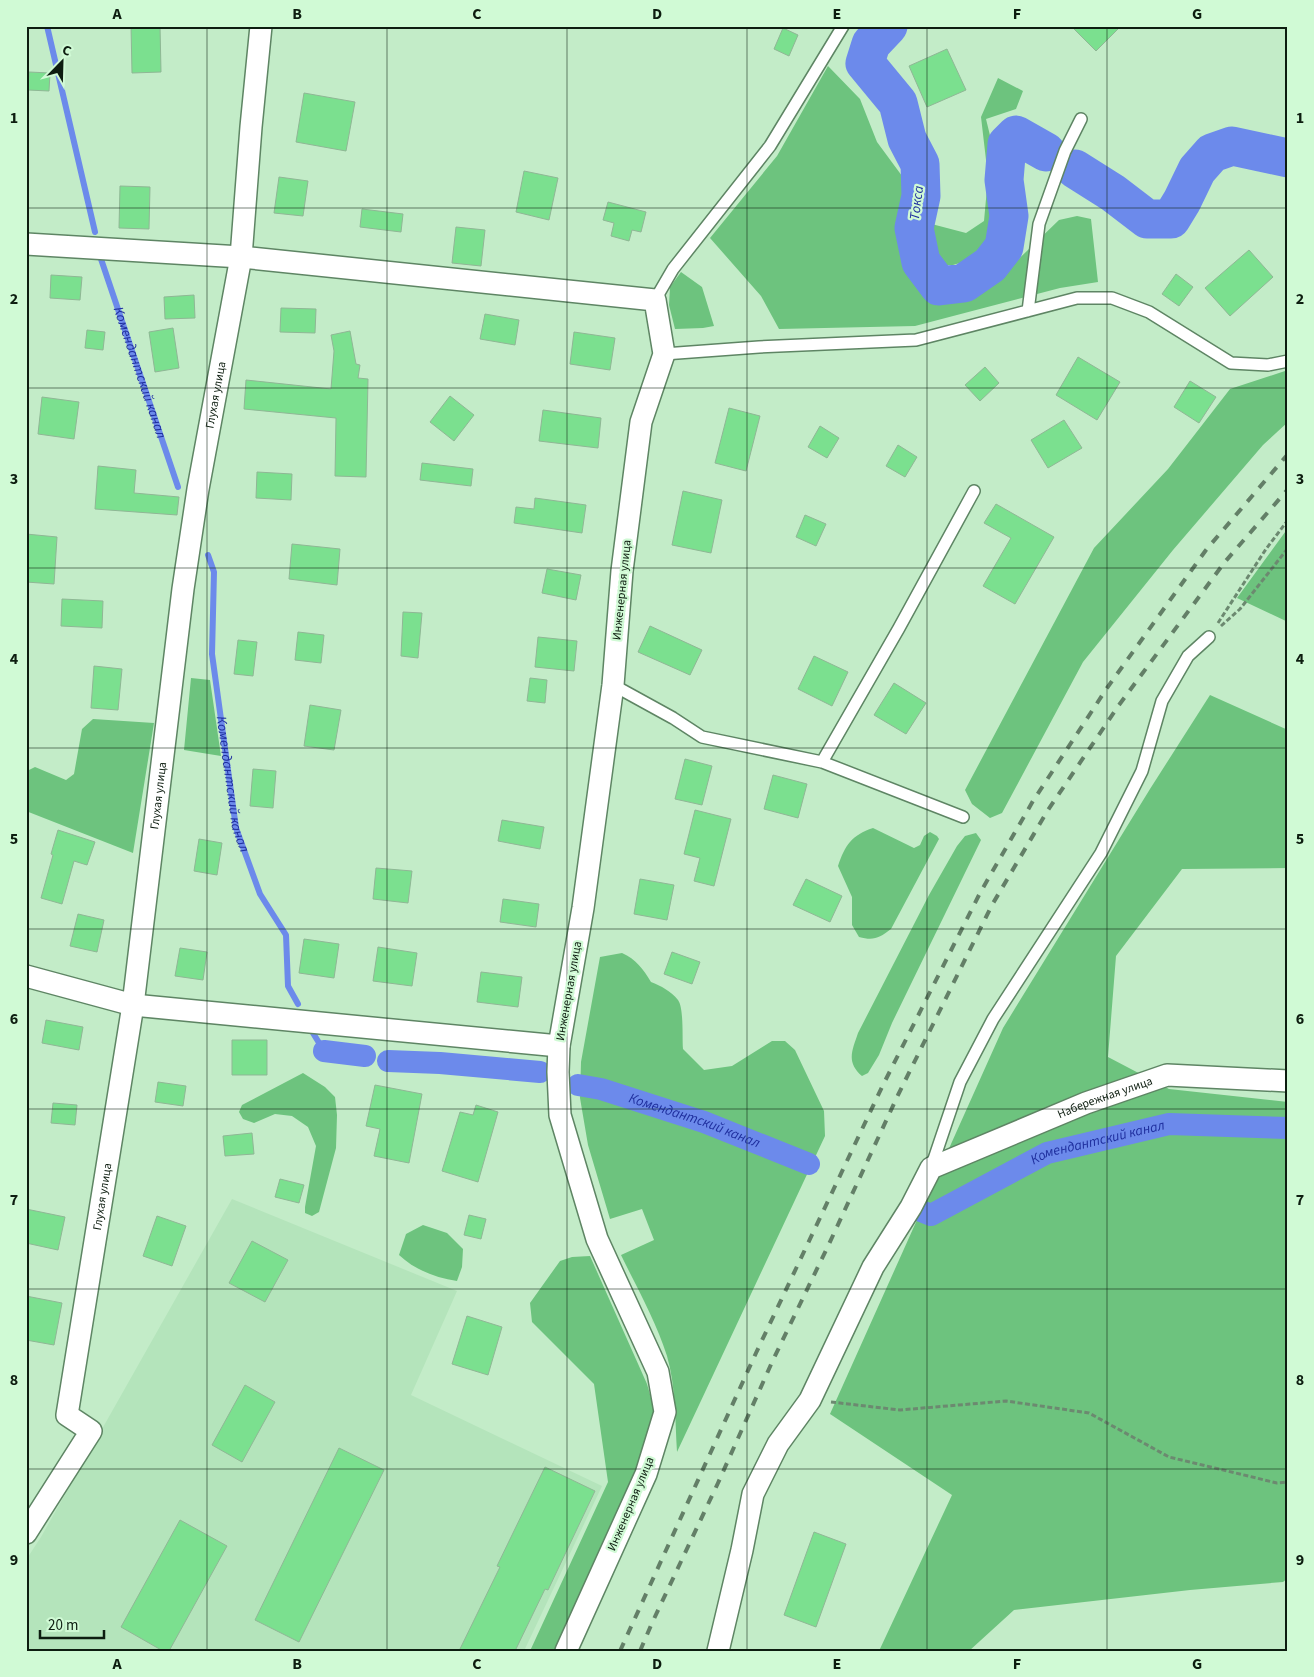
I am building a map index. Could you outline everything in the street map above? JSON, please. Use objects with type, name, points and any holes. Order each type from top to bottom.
[{"type":"street","name":"Глухая улица","points":[[26,1533],[91,1432],[67,1415],[133,1005],[183,589],[198,490],[241,257],[250,127],[261,26]]},
{"type":"street","points":[[26,244],[241,257],[656,300]]},
{"type":"street","name":"Инженерная улица","points":[[566,1651],[646,1474],[665,1412],[658,1372],[597,1239],[562,1124],[560,1115],[559,1046],[584,908],[613,685],[622,571],[641,422],[664,354],[656,300]]},
{"type":"street","points":[[26,976],[133,1005],[559,1046]]},
{"type":"street","name":"Набережная улица","points":[[931,1168],[1086,1103],[1167,1075],[1288,1081]]},
{"type":"street","points":[[718,1651],[753,1494],[778,1444],[810,1400],[873,1267],[911,1207],[931,1168]]},
{"type":"lane","points":[[656,300],[673,269],[770,146],[843,26]]},
{"type":"lane","points":[[1028,311],[1039,224],[1065,151],[1081,119]]},
{"type":"lane","points":[[664,354],[916,340],[1077,298],[1112,298],[1149,312],[1231,363],[1268,366],[1288,361]]},
{"type":"lane","points":[[822,762],[900,628],[974,491]]},
{"type":"lane","points":[[931,1168],[960,1082],[976,1050],[993,1019],[1100,853],[1142,771],[1162,701],[1188,656],[1209,637]]},
{"type":"lane","points":[[613,685],[673,718],[702,737],[822,762],[963,817]]},
{"type":"path","points":[[1209,637],[1266,549],[1288,520]]},
{"type":"path","points":[[1209,637],[1240,609],[1288,548]]},
{"type":"path","points":[[810,1400],[900,1410],[1006,1401],[1089,1413],[1169,1457],[1278,1483],[1288,1482]]},
{"type":"shaded area","points":[[232,1199],[457,1291],[411,1395],[602,1486],[524,1651],[26,1651],[26,1560],[41,1537]]},
{"type":"green space","points":[[828,66],[860,99],[877,142],[905,180],[904,226],[916,265],[935,290],[964,289],[999,278],[1059,220],[1077,216],[1091,219],[1098,282],[1060,288],[915,326],[779,329],[761,296],[710,238],[777,156]]},
{"type":"green space","points":[[998,78],[1023,91],[1016,109],[986,119],[995,156],[996,200],[999,226],[986,250],[970,260],[953,265],[938,265],[925,254],[924,222],[966,233],[984,221],[988,177],[981,117]]},
{"type":"green space","points":[[681,272],[702,287],[714,326],[675,329],[669,305],[670,287]]},
{"type":"green space","points":[[1288,370],[1288,422],[1263,445],[1173,550],[1083,662],[1002,813],[990,818],[972,804],[965,790],[1094,548],[1168,469],[1230,389]]},
{"type":"green space","points":[[1288,528],[1288,622],[1237,598]]},
{"type":"green space","points":[[191,678],[210,680],[221,756],[184,750]]},
{"type":"green space","points":[[1210,695],[1288,730],[1288,868],[1182,869],[1116,956],[1108,1057],[1169,1089],[1288,1102],[1288,1578],[1283,1582],[1190,1590],[1014,1610],[969,1651],[879,1651],[952,1495],[830,1414],[1003,1028]]},
{"type":"green space","points":[[93,719],[154,723],[133,853],[26,811],[27,771],[35,767],[66,780],[74,774],[82,729]]},
{"type":"green space","points":[[873,828],[914,848],[920,845],[924,836],[930,832],[939,839],[891,929],[880,937],[869,939],[859,937],[852,925],[852,897],[838,866],[843,852],[850,842],[860,834]]},
{"type":"green space","points":[[976,833],[981,840],[892,1023],[879,1055],[868,1073],[862,1076],[852,1061],[852,1051],[858,1033],[929,895],[957,846],[965,836]]},
{"type":"green space","points":[[622,953],[639,965],[651,982],[666,989],[678,1000],[682,1016],[683,1049],[704,1070],[732,1066],[772,1041],[785,1041],[795,1050],[824,1111],[825,1136],[677,1452],[674,1392],[667,1356],[652,1317],[621,1255],[654,1240],[642,1209],[610,1219],[588,1145],[580,1098],[581,1062],[600,957]]},
{"type":"green space","points":[[303,1073],[325,1087],[335,1097],[337,1115],[336,1148],[319,1212],[312,1216],[305,1213],[305,1207],[316,1146],[308,1127],[292,1116],[275,1114],[254,1123],[243,1119],[239,1112],[242,1105]]},
{"type":"green space","points":[[423,1225],[447,1233],[463,1249],[462,1267],[457,1281],[441,1278],[426,1272],[412,1265],[399,1255],[406,1234]]},
{"type":"green space","points":[[590,1256],[647,1384],[656,1415],[638,1470],[554,1651],[530,1651],[608,1482],[594,1384],[532,1322],[530,1303],[560,1261],[572,1257]]},
{"type":"building","points":[[131,26],[160,26],[161,72],[132,73]]},
{"type":"building","points":[[1071,26],[1121,26],[1096,51]]},
{"type":"building","points":[[783,28],[798,35],[789,56],[774,49]]},
{"type":"building","points":[[947,49],[966,90],[927,107],[909,66]]},
{"type":"building","points":[[29,72],[50,73],[49,91],[28,90]]},
{"type":"building","points":[[304,93],[355,102],[346,151],[296,142]]},
{"type":"building","points":[[524,171],[558,178],[549,220],[516,212]]},
{"type":"building","points":[[279,177],[308,181],[303,216],[274,213]]},
{"type":"building","points":[[120,186],[150,187],[149,229],[119,228]]},
{"type":"building","points":[[608,202],[646,212],[641,232],[632,230],[629,241],[611,236],[614,223],[603,220]]},
{"type":"building","points":[[362,209],[403,214],[401,232],[360,227]]},
{"type":"building","points":[[456,227],[485,230],[481,266],[452,263]]},
{"type":"building","points":[[1249,250],[1273,277],[1230,316],[1205,288]]},
{"type":"building","points":[[1176,274],[1193,287],[1179,306],[1162,294]]},
{"type":"building","points":[[51,275],[82,277],[80,300],[50,298]]},
{"type":"building","points":[[194,295],[195,318],[165,319],[164,297]]},
{"type":"building","points":[[281,308],[316,309],[315,333],[280,332]]},
{"type":"building","points":[[485,314],[519,320],[515,345],[480,339]]},
{"type":"building","points":[[173,328],[179,368],[155,372],[149,332]]},
{"type":"building","points":[[87,330],[105,332],[103,350],[85,348]]},
{"type":"building","points":[[350,331],[356,364],[360,365],[358,378],[368,379],[366,477],[335,476],[336,418],[244,409],[246,380],[331,389],[334,351],[331,335]]},
{"type":"building","points":[[574,332],[615,338],[610,370],[570,364]]},
{"type":"building","points":[[1078,357],[1120,382],[1097,420],[1056,395]]},
{"type":"building","points":[[985,367],[999,383],[980,401],[965,385]]},
{"type":"building","points":[[1190,381],[1216,397],[1199,423],[1174,407]]},
{"type":"building","points":[[450,396],[474,415],[454,441],[430,422]]},
{"type":"building","points":[[42,397],[79,402],[74,439],[38,434]]},
{"type":"building","points":[[729,408],[760,416],[746,471],[715,463]]},
{"type":"building","points":[[543,410],[601,418],[598,448],[539,441]]},
{"type":"building","points":[[1064,420],[1082,448],[1048,468],[1031,440]]},
{"type":"building","points":[[820,426],[839,438],[827,458],[808,447]]},
{"type":"building","points":[[898,445],[917,457],[905,477],[886,466]]},
{"type":"building","points":[[422,463],[473,469],[471,486],[420,480]]},
{"type":"building","points":[[98,466],[136,470],[134,493],[179,497],[177,515],[95,509]]},
{"type":"building","points":[[257,472],[292,474],[291,500],[256,498]]},
{"type":"building","points":[[683,491],[722,500],[711,553],[672,545]]},
{"type":"building","points":[[535,498],[586,505],[582,533],[514,523],[516,507],[534,509]]},
{"type":"building","points":[[996,504],[1054,537],[1015,604],[983,586],[1011,538],[984,523]]},
{"type":"building","points":[[805,515],[826,524],[816,546],[796,537]]},
{"type":"building","points":[[26,534],[57,537],[54,584],[26,582]]},
{"type":"building","points":[[292,544],[340,549],[337,585],[289,579]]},
{"type":"building","points":[[547,569],[581,575],[576,600],[542,593]]},
{"type":"building","points":[[62,599],[103,601],[102,628],[61,626]]},
{"type":"building","points":[[403,612],[422,613],[418,658],[401,656]]},
{"type":"building","points":[[650,626],[702,650],[690,675],[638,652]]},
{"type":"building","points":[[298,632],[324,635],[321,663],[295,660]]},
{"type":"building","points":[[538,637],[577,641],[574,671],[535,667]]},
{"type":"building","points":[[238,640],[257,642],[253,676],[234,674]]},
{"type":"building","points":[[814,656],[848,672],[832,706],[798,689]]},
{"type":"building","points":[[94,666],[122,669],[118,710],[91,708]]},
{"type":"building","points":[[530,678],[547,680],[545,703],[527,701]]},
{"type":"building","points":[[894,683],[926,703],[906,734],[874,715]]},
{"type":"building","points":[[310,705],[341,710],[334,750],[304,746]]},
{"type":"building","points":[[685,759],[712,766],[702,805],[675,799]]},
{"type":"building","points":[[253,769],[276,771],[273,808],[250,806]]},
{"type":"building","points":[[773,775],[807,784],[798,818],[764,809]]},
{"type":"building","points":[[695,810],[731,819],[714,886],[694,881],[700,858],[684,854]]},
{"type":"building","points":[[502,820],[544,827],[540,849],[498,841]]},
{"type":"building","points":[[58,830],[95,842],[87,865],[74,861],[62,904],[41,898]]},
{"type":"building","points":[[199,839],[222,843],[217,875],[194,871]]},
{"type":"building","points":[[376,868],[412,871],[408,903],[373,899]]},
{"type":"building","points":[[640,879],[674,885],[667,920],[634,914]]},
{"type":"building","points":[[806,879],[842,896],[830,922],[793,905]]},
{"type":"building","points":[[503,899],[539,904],[536,927],[500,922]]},
{"type":"building","points":[[78,914],[104,920],[97,952],[70,946]]},
{"type":"building","points":[[304,939],[339,944],[334,978],[299,973]]},
{"type":"building","points":[[378,947],[417,953],[412,986],[373,981]]},
{"type":"building","points":[[180,948],[207,952],[203,980],[175,976]]},
{"type":"building","points":[[672,952],[700,962],[692,984],[664,974]]},
{"type":"building","points":[[481,972],[522,977],[518,1007],[477,1002]]},
{"type":"building","points":[[46,1020],[83,1027],[79,1050],[42,1043]]},
{"type":"building","points":[[232,1040],[267,1040],[267,1075],[232,1075]]},
{"type":"building","points":[[158,1082],[186,1086],[183,1106],[155,1102]]},
{"type":"building","points":[[375,1085],[422,1094],[409,1163],[374,1156],[380,1129],[366,1126]]},
{"type":"building","points":[[53,1103],[77,1105],[75,1125],[51,1123]]},
{"type":"building","points":[[476,1105],[498,1112],[478,1182],[442,1171],[460,1112],[473,1115]]},
{"type":"building","points":[[252,1133],[254,1154],[225,1156],[223,1136]]},
{"type":"building","points":[[280,1179],[304,1185],[299,1203],[275,1197]]},
{"type":"building","points":[[26,1209],[65,1217],[58,1250],[26,1243]]},
{"type":"building","points":[[469,1215],[486,1219],[481,1239],[464,1235]]},
{"type":"building","points":[[157,1216],[186,1226],[172,1266],[143,1256]]},
{"type":"building","points":[[252,1241],[288,1260],[265,1302],[229,1283]]},
{"type":"building","points":[[26,1296],[62,1303],[54,1345],[26,1340]]},
{"type":"building","points":[[467,1316],[502,1327],[488,1375],[452,1364]]},
{"type":"building","points":[[245,1385],[275,1402],[242,1462],[212,1445]]},
{"type":"building","points":[[339,1448],[384,1470],[299,1642],[255,1620]]},
{"type":"building","points":[[545,1467],[595,1491],[548,1590],[545,1589],[515,1651],[459,1651],[500,1567],[497,1566]]},
{"type":"building","points":[[180,1520],[227,1546],[169,1651],[163,1651],[121,1627]]},
{"type":"building","points":[[814,1532],[846,1544],[816,1627],[784,1615]]},
{"type":"waterway","name":"Комендантский канал","points":[[47,26],[95,232]]},
{"type":"waterway","name":"Токса","points":[[888,26],[871,44],[865,63],[898,103],[907,139],[920,164],[921,196],[914,228],[921,262],[939,286],[964,283],[990,265],[1004,247],[1009,216],[1004,180],[1007,144],[1016,135],[1046,152]]},
{"type":"waterway","name":"Токса","points":[[1075,169],[1113,193],[1147,219],[1171,219],[1197,170],[1212,153],[1232,146],[1288,158]]},
{"type":"waterway","name":"Комендантский канал","points":[[101,259],[178,487]]},
{"type":"waterway","name":"Комендантский канал","points":[[208,555],[214,572],[212,654],[236,828],[260,894],[286,935],[288,986],[298,1004]]},
{"type":"waterway","name":"Комендантский канал","points":[[313,1033],[324,1051]]},
{"type":"waterway","name":"Комендантский канал","points":[[324,1051],[365,1056]]},
{"type":"waterway","name":"Комендантский канал","points":[[388,1061],[440,1063],[540,1072]]},
{"type":"waterway","name":"Комендантский канал","points":[[578,1085],[601,1089],[704,1122],[809,1164]]},
{"type":"waterway","name":"Комендантский канал","points":[[921,1211],[931,1215],[1047,1153],[1169,1124],[1288,1128]]},
{"type":"railway","points":[[620,1651],[756,1353],[882,1087],[980,893],[1033,801],[1107,688],[1206,550],[1288,454]]},
{"type":"railway","points":[[640,1651],[773,1360],[898,1095],[992,905],[1048,810],[1119,705],[1224,563],[1288,489]]}]
